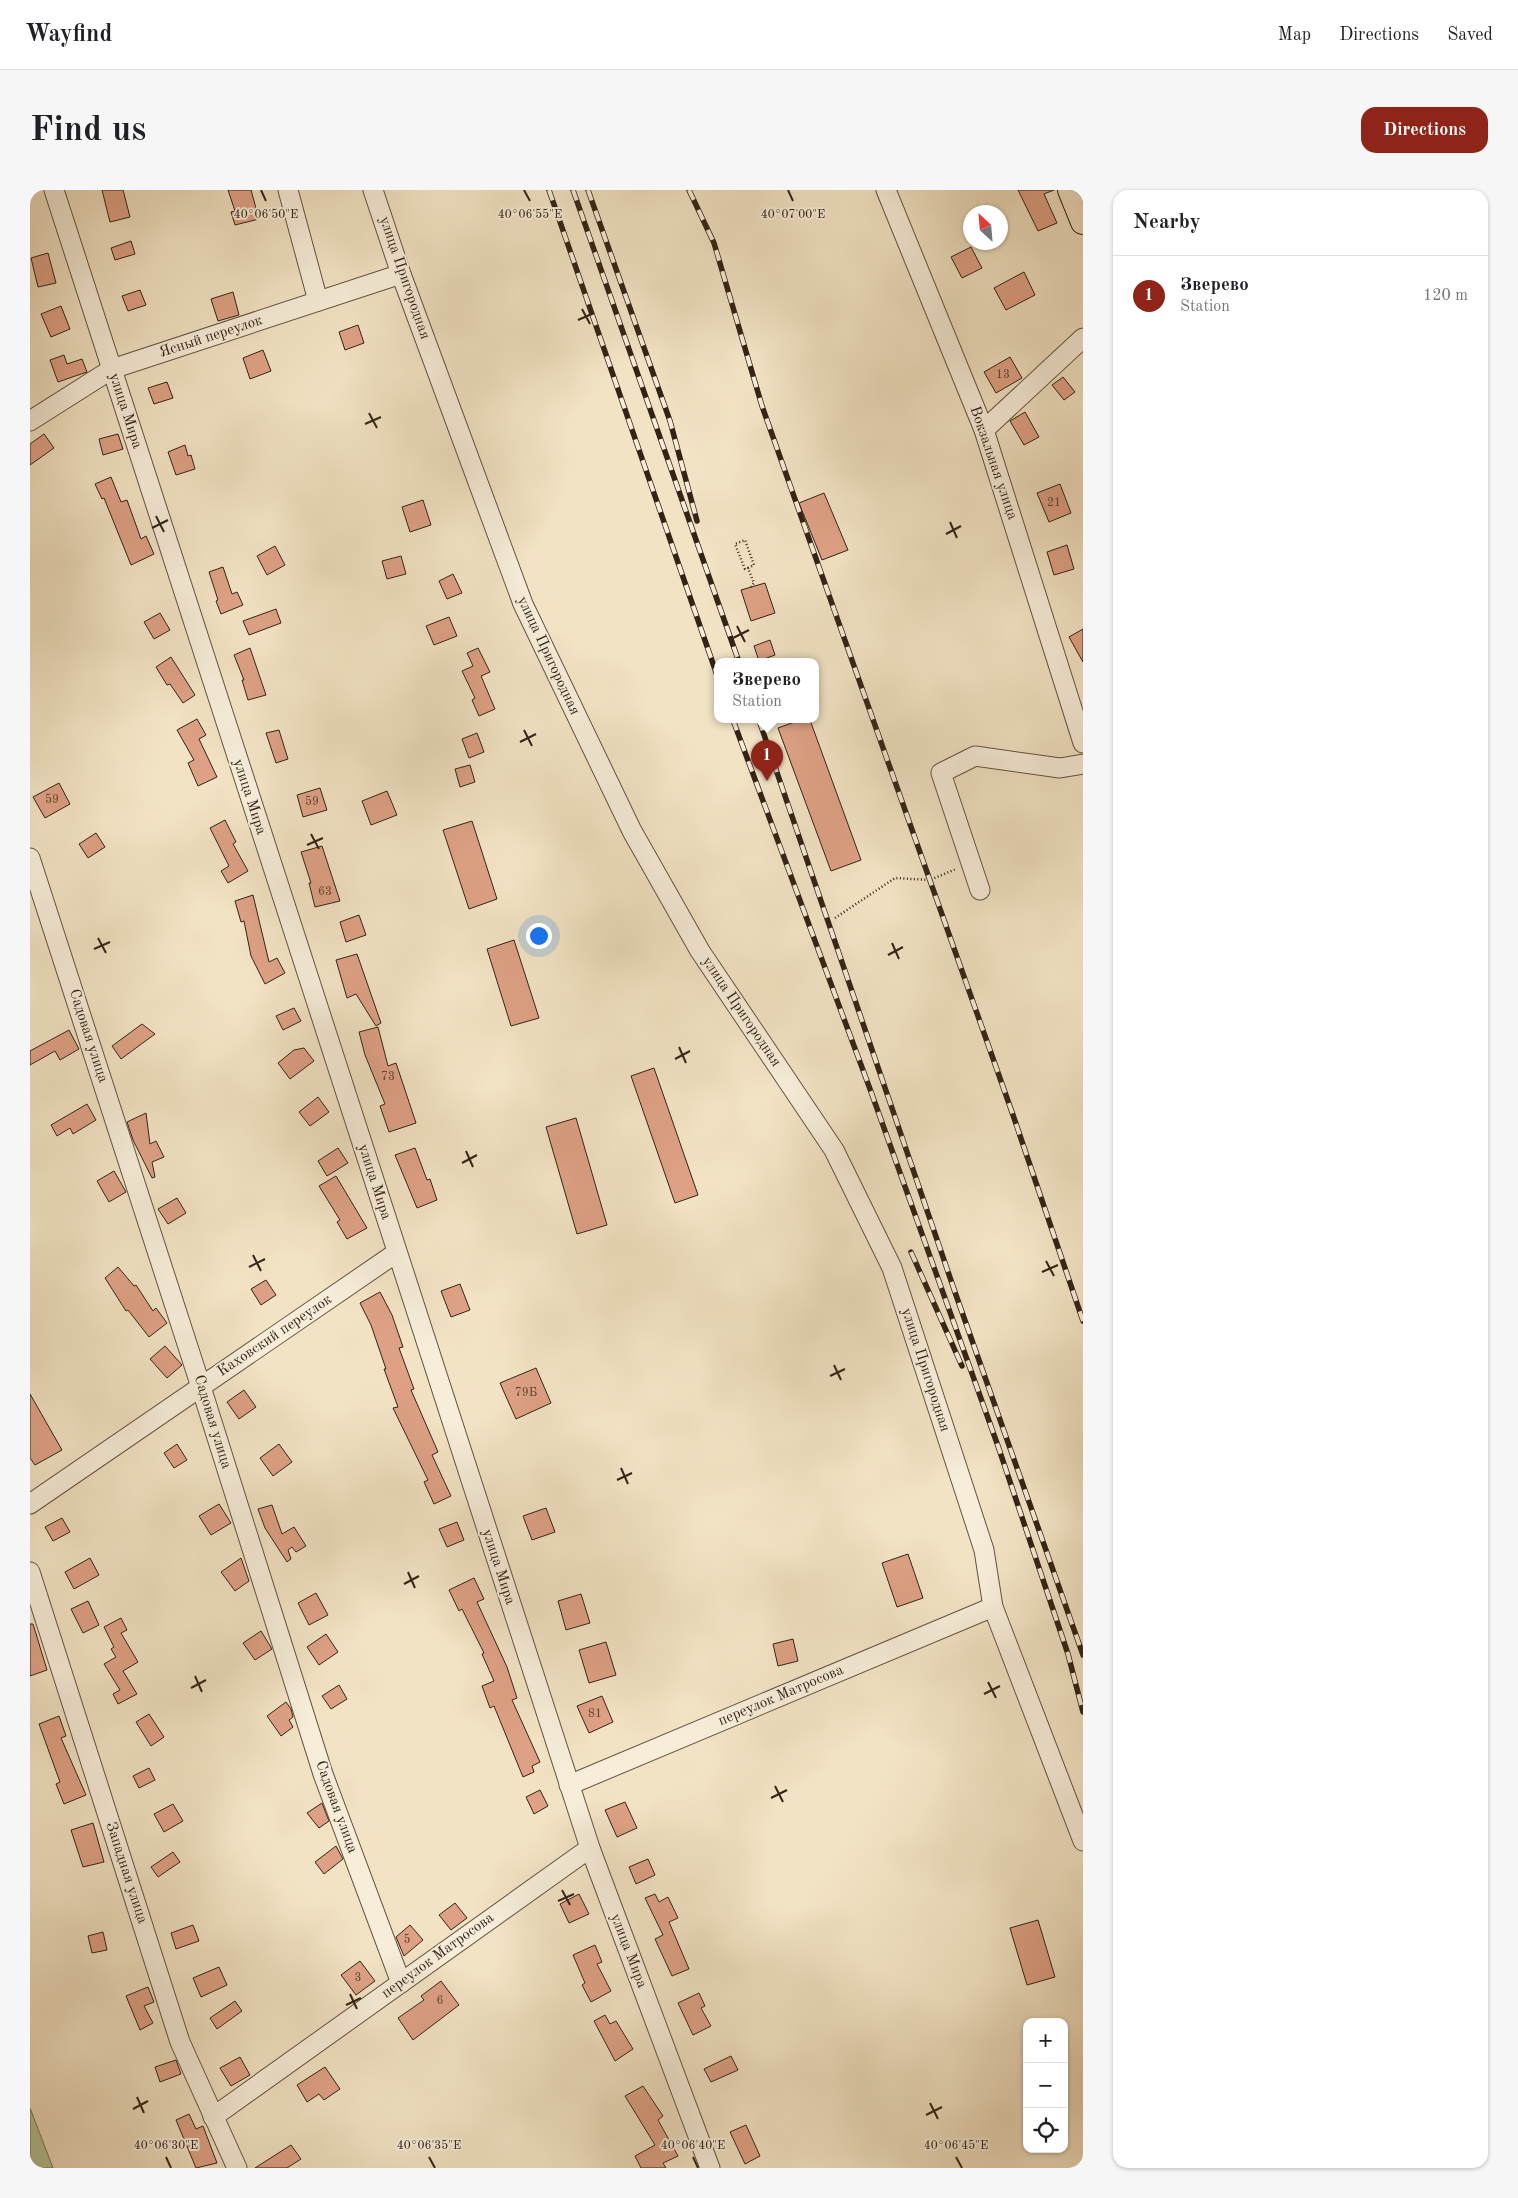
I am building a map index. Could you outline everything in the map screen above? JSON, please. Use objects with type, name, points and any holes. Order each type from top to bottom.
[{"type":"main road","points":[[1070,190],[1083,222]]},
{"type":"street","name":"улица Мира","points":[[54,190],[569,1785],[590,1848],[710,2168]]},
{"type":"street","points":[[288,190],[318,301]]},
{"type":"street","name":"улица Пригородная","points":[[373,190],[401,274],[523,604],[632,831],[700,951],[834,1150],[892,1268],[984,1550],[993,1607],[1083,1841]]},
{"type":"street","name":"Вокзальная улица","points":[[886,190],[984,430],[1083,743]]},
{"type":"street","name":"Ясный переулок","points":[[30,421],[112,369],[401,274]]},
{"type":"street","points":[[984,430],[1083,338]]},
{"type":"street","points":[[980,890],[941,773],[975,756],[1060,768],[1083,764]]},
{"type":"street","name":"Садовая улица","points":[[30,858],[201,1387],[323,1774],[401,1983]]},
{"type":"street","name":"Каховский переулок","points":[[30,1504],[396,1253]]},
{"type":"street","name":"Западная улица","points":[[30,1572],[180,2042],[237,2168]]},
{"type":"street","name":"переулок Матросова","points":[[569,1785],[993,1607]]},
{"type":"street","name":"переулок Матросова","points":[[213,2117],[590,1848]]},
{"type":"path","points":[[748,568],[754,565],[745,540],[735,544],[745,569],[748,568],[754,584],[751,587]]},
{"type":"path","points":[[835,918],[895,878],[930,880],[971,863]]},
{"type":"green space","points":[[30,2108],[53,2168],[30,2168]]},
{"type":"building","points":[[102,190],[123,190],[130,217],[110,222]]},
{"type":"building","points":[[228,190],[251,190],[259,219],[235,225],[231,212],[235,211]]},
{"type":"building","points":[[1018,190],[1054,190],[1044,194],[1057,223],[1038,231]]},
{"type":"building","points":[[131,241],[135,254],[115,260],[111,248]]},
{"type":"building","points":[[965,250],[973,250],[982,268],[962,278],[951,257]]},
{"type":"building","points":[[48,253],[56,283],[38,287],[31,258]]},
{"type":"building","points":[[1024,272],[1035,295],[1006,310],[994,288]]},
{"type":"building","points":[[140,290],[146,305],[128,311],[122,296]]},
{"type":"building","points":[[233,292],[239,315],[218,321],[211,299]]},
{"type":"building","points":[[61,306],[70,329],[51,337],[41,314]]},
{"type":"building","points":[[358,325],[364,343],[345,350],[339,332]]},
{"type":"building","points":[[263,350],[271,371],[250,379],[243,358]]},
{"type":"building","points":[[64,355],[67,364],[82,359],[87,372],[58,382],[50,360]]},
{"type":"building","points":[[1010,357],[1022,378],[996,393],[984,372]]},
{"type":"building","points":[[1063,377],[1075,392],[1064,400],[1052,385]]},
{"type":"building","points":[[167,382],[173,398],[154,404],[148,388]]},
{"type":"building","points":[[1025,412],[1039,437],[1024,445],[1010,421]]},
{"type":"building","points":[[44,434],[54,448],[30,465],[30,444]]},
{"type":"building","points":[[118,434],[123,449],[103,455],[99,439]]},
{"type":"building","points":[[185,445],[188,456],[191,455],[195,469],[176,475],[168,452]]},
{"type":"building","points":[[111,477],[121,502],[127,500],[141,539],[146,536],[154,554],[131,565],[104,498],[102,499],[95,484]]},
{"type":"building","points":[[1060,484],[1071,513],[1049,522],[1037,493]]},
{"type":"building","points":[[824,493],[848,550],[822,560],[799,503]]},
{"type":"building","points":[[423,500],[431,525],[410,532],[402,507]]},
{"type":"building","points":[[1067,545],[1074,569],[1054,575],[1047,552]]},
{"type":"building","points":[[275,546],[285,565],[267,575],[257,556]]},
{"type":"building","points":[[401,556],[406,574],[387,579],[382,561]]},
{"type":"building","points":[[223,567],[232,594],[237,592],[243,605],[221,614],[209,572]]},
{"type":"building","points":[[453,574],[462,593],[447,599],[439,581]]},
{"type":"building","points":[[765,583],[775,613],[751,621],[741,590]]},
{"type":"building","points":[[276,609],[281,623],[249,635],[243,621]]},
{"type":"building","points":[[160,613],[170,630],[154,639],[144,622]]},
{"type":"building","points":[[449,617],[457,636],[434,645],[426,626]]},
{"type":"building","points":[[1083,629],[1083,662],[1069,637]]},
{"type":"building","points":[[770,640],[775,655],[767,658],[758,658],[754,646]]},
{"type":"building","points":[[250,648],[266,695],[248,700],[242,680],[244,680],[234,655]]},
{"type":"building","points":[[478,648],[490,672],[481,676],[495,709],[479,716],[472,700],[475,698],[462,671],[473,666],[467,653]]},
{"type":"building","points":[[171,657],[195,695],[183,703],[170,684],[167,685],[156,667]]},
{"type":"building","points":[[197,719],[206,735],[199,739],[217,777],[198,786],[188,763],[194,760],[177,730]]},
{"type":"building","points":[[792,723],[811,723],[861,860],[831,871],[778,728]]},
{"type":"building","points":[[279,730],[288,759],[276,763],[266,733]]},
{"type":"building","points":[[477,733],[484,752],[469,758],[462,739]]},
{"type":"building","points":[[470,765],[475,782],[460,787],[455,769]]},
{"type":"building","points":[[59,783],[70,804],[45,818],[33,797]]},
{"type":"building","points":[[320,788],[327,810],[303,817],[297,795]]},
{"type":"building","points":[[387,791],[397,815],[371,825],[362,801]]},
{"type":"building","points":[[225,820],[236,842],[233,844],[248,871],[228,883],[221,871],[229,866],[210,828]]},
{"type":"building","points":[[472,821],[497,899],[469,909],[443,830]]},
{"type":"building","points":[[96,833],[105,847],[88,858],[79,844]]},
{"type":"building","points":[[322,846],[340,901],[315,907],[309,883],[311,883],[301,852]]},
{"type":"building","points":[[253,895],[269,962],[277,958],[285,973],[265,984],[251,956],[244,921],[241,922],[235,901]]},
{"type":"building","points":[[359,915],[366,935],[346,942],[340,922]]},
{"type":"building","points":[[514,940],[539,1018],[511,1026],[487,949]]},
{"type":"building","points":[[357,954],[381,1023],[376,1026],[356,994],[347,998],[336,960]]},
{"type":"building","points":[[294,1008],[301,1021],[283,1030],[276,1016]]},
{"type":"building","points":[[142,1024],[155,1034],[121,1059],[112,1046]]},
{"type":"building","points":[[378,1027],[388,1066],[396,1063],[416,1123],[389,1132],[380,1106],[385,1104],[365,1055],[359,1032]]},
{"type":"building","points":[[69,1030],[79,1049],[60,1060],[55,1051],[30,1065],[30,1051]]},
{"type":"building","points":[[304,1048],[314,1061],[290,1079],[278,1063],[294,1050]]},
{"type":"building","points":[[654,1068],[698,1195],[675,1203],[631,1076]]},
{"type":"building","points":[[318,1097],[329,1112],[310,1126],[299,1112]]},
{"type":"building","points":[[87,1104],[96,1120],[73,1134],[70,1128],[57,1136],[51,1125]]},
{"type":"building","points":[[146,1113],[150,1144],[156,1141],[164,1157],[152,1162],[155,1177],[152,1178],[133,1140],[127,1122]]},
{"type":"building","points":[[576,1118],[607,1225],[577,1234],[546,1127]]},
{"type":"building","points":[[338,1148],[348,1163],[327,1176],[318,1161]]},
{"type":"building","points":[[415,1148],[427,1180],[430,1179],[437,1200],[417,1208],[395,1155]]},
{"type":"building","points":[[114,1171],[126,1192],[109,1202],[97,1181]]},
{"type":"building","points":[[336,1176],[367,1228],[347,1239],[337,1222],[340,1220],[319,1186]]},
{"type":"building","points":[[177,1198],[186,1213],[168,1224],[158,1209]]},
{"type":"building","points":[[118,1267],[134,1286],[136,1285],[153,1311],[156,1308],[167,1323],[149,1337],[128,1310],[126,1311],[105,1278]]},
{"type":"building","points":[[266,1280],[276,1295],[261,1305],[251,1289]]},
{"type":"building","points":[[460,1284],[470,1310],[451,1317],[441,1291]]},
{"type":"building","points":[[380,1292],[392,1315],[403,1347],[399,1348],[414,1389],[411,1390],[438,1452],[432,1455],[451,1496],[434,1504],[424,1482],[428,1480],[393,1408],[398,1407],[371,1325],[360,1303]]},
{"type":"building","points":[[165,1346],[182,1365],[167,1378],[150,1359]]},
{"type":"building","points":[[536,1368],[551,1403],[516,1419],[500,1383]]},
{"type":"building","points":[[244,1390],[256,1407],[239,1419],[227,1402]]},
{"type":"building","points":[[30,1394],[62,1450],[35,1465],[30,1458]]},
{"type":"building","points":[[177,1444],[187,1460],[174,1468],[164,1453]]},
{"type":"building","points":[[279,1444],[292,1462],[273,1476],[260,1458]]},
{"type":"building","points":[[219,1504],[231,1523],[211,1535],[199,1516]]},
{"type":"building","points":[[272,1505],[282,1534],[294,1527],[306,1546],[296,1552],[292,1547],[288,1550],[291,1559],[287,1562],[265,1528],[258,1509]]},
{"type":"building","points":[[546,1508],[555,1532],[532,1540],[523,1516]]},
{"type":"building","points":[[62,1518],[70,1532],[53,1541],[45,1527]]},
{"type":"building","points":[[457,1522],[464,1540],[447,1547],[439,1529]]},
{"type":"building","points":[[908,1554],[923,1598],[897,1607],[882,1563]]},
{"type":"building","points":[[90,1558],[99,1575],[74,1589],[65,1572]]},
{"type":"building","points":[[241,1558],[249,1581],[235,1591],[221,1572]]},
{"type":"building","points":[[474,1578],[484,1599],[477,1602],[507,1667],[517,1698],[512,1700],[540,1762],[532,1766],[534,1772],[523,1777],[494,1706],[490,1708],[482,1686],[494,1681],[482,1654],[484,1653],[462,1609],[459,1611],[449,1590]]},
{"type":"building","points":[[316,1593],[328,1615],[309,1625],[298,1603]]},
{"type":"building","points":[[581,1594],[590,1623],[566,1630],[558,1601]]},
{"type":"building","points":[[88,1601],[99,1625],[83,1633],[71,1609]]},
{"type":"building","points":[[121,1618],[127,1630],[121,1633],[138,1662],[123,1671],[137,1694],[118,1704],[113,1694],[120,1690],[104,1664],[116,1657],[111,1649],[114,1647],[104,1627]]},
{"type":"building","points":[[30,1624],[33,1624],[47,1670],[30,1676]]},
{"type":"building","points":[[261,1631],[272,1649],[255,1660],[243,1643]]},
{"type":"building","points":[[326,1634],[338,1652],[319,1665],[307,1647]]},
{"type":"building","points":[[793,1639],[798,1661],[778,1666],[773,1644]]},
{"type":"building","points":[[606,1642],[616,1675],[589,1683],[579,1650]]},
{"type":"building","points":[[339,1685],[347,1699],[331,1709],[322,1696]]},
{"type":"building","points":[[602,1696],[613,1722],[589,1733],[577,1706]]},
{"type":"building","points":[[286,1702],[291,1709],[293,1717],[289,1720],[293,1727],[281,1736],[267,1716]]},
{"type":"building","points":[[149,1714],[164,1737],[151,1746],[136,1722]]},
{"type":"building","points":[[59,1716],[66,1736],[61,1738],[86,1795],[64,1804],[56,1784],[60,1782],[39,1724]]},
{"type":"building","points":[[149,1768],[155,1780],[139,1788],[133,1776]]},
{"type":"building","points":[[540,1790],[548,1806],[534,1814],[526,1797]]},
{"type":"building","points":[[625,1802],[637,1828],[617,1837],[605,1810]]},
{"type":"building","points":[[322,1803],[329,1821],[319,1828],[307,1813]]},
{"type":"building","points":[[173,1804],[183,1821],[164,1832],[154,1814]]},
{"type":"building","points":[[93,1823],[104,1862],[83,1867],[71,1830]]},
{"type":"building","points":[[336,1846],[343,1859],[324,1874],[315,1862]]},
{"type":"building","points":[[173,1852],[180,1862],[158,1877],[151,1867]]},
{"type":"building","points":[[648,1859],[655,1875],[636,1884],[629,1867]]},
{"type":"building","points":[[579,1894],[589,1914],[569,1923],[560,1904]]},
{"type":"building","points":[[655,1894],[659,1902],[668,1897],[678,1918],[669,1922],[689,1969],[672,1976],[655,1939],[663,1935],[645,1898]]},
{"type":"building","points":[[455,1903],[467,1918],[451,1930],[439,1915]]},
{"type":"building","points":[[1038,1920],[1055,1977],[1027,1985],[1010,1928]]},
{"type":"building","points":[[193,1925],[199,1941],[176,1949],[171,1933]]},
{"type":"building","points":[[410,1925],[423,1940],[404,1956],[396,1937]]},
{"type":"building","points":[[103,1932],[107,1950],[92,1953],[88,1936]]},
{"type":"building","points":[[595,1945],[602,1962],[597,1964],[611,1991],[591,2002],[582,1985],[585,1983],[573,1955]]},
{"type":"building","points":[[360,1961],[375,1981],[356,1995],[341,1975]]},
{"type":"building","points":[[219,1967],[227,1985],[201,1997],[193,1978]]},
{"type":"building","points":[[441,1981],[459,2005],[413,2040],[398,2018],[424,2000],[421,1996]]},
{"type":"building","points":[[148,1987],[154,2002],[144,2006],[153,2023],[140,2030],[126,1996]]},
{"type":"building","points":[[699,1993],[705,2006],[701,2008],[711,2026],[693,2035],[678,2003]]},
{"type":"building","points":[[235,2001],[242,2011],[217,2029],[210,2018]]},
{"type":"building","points":[[605,2015],[610,2024],[616,2021],[633,2049],[615,2061],[594,2021]]},
{"type":"building","points":[[731,2056],[738,2070],[711,2082],[704,2069]]},
{"type":"building","points":[[240,2057],[250,2075],[231,2086],[220,2068]]},
{"type":"building","points":[[176,2060],[181,2074],[160,2082],[155,2067]]},
{"type":"building","points":[[325,2067],[340,2089],[324,2100],[319,2094],[307,2102],[297,2085]]},
{"type":"building","points":[[643,2086],[663,2116],[658,2120],[678,2156],[663,2163],[666,2168],[641,2168],[635,2156],[655,2145],[625,2096]]},
{"type":"building","points":[[189,2114],[196,2129],[203,2126],[217,2163],[196,2168],[176,2120]]},
{"type":"building","points":[[746,2125],[760,2156],[745,2164],[730,2132]]},
{"type":"building","points":[[291,2145],[301,2159],[287,2168],[255,2168]]},
{"type":"railway","points":[[549,190],[714,666]]},
{"type":"railway","points":[[573,190],[738,658]]},
{"type":"railway","points":[[588,190],[670,421],[697,521]]},
{"type":"railway","points":[[689,190],[714,243],[762,406],[1013,1115],[1083,1321]]},
{"type":"railway","points":[[734,723],[870,1089],[998,1446],[1068,1654],[1083,1712]]},
{"type":"railway","points":[[760,723],[956,1295],[1083,1655]]},
{"type":"railway","points":[[911,1252],[962,1366]]},
{"type":"place","name":"Зверево","points":[[767,781]]}]
